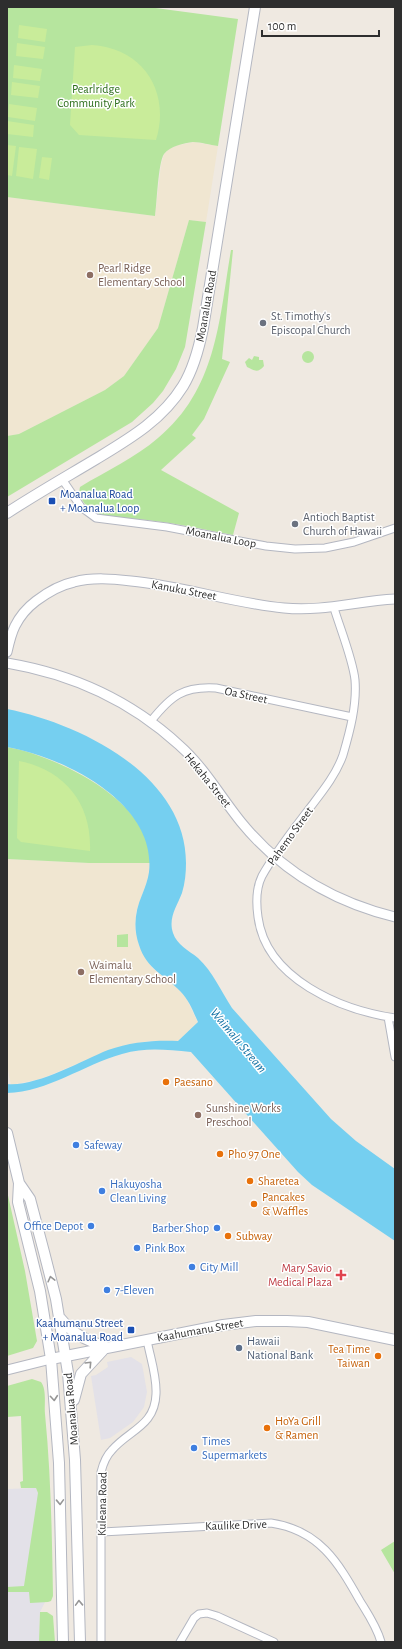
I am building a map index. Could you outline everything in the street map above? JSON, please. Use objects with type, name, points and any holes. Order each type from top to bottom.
[{"type":"main road","name":"Moanalua Road","points":[[7,513],[131,438],[157,418],[184,385],[195,362],[203,328],[255,7]]},
{"type":"main road","name":"Moanalua Road","points":[[7,1132],[20,1183],[30,1199],[51,1279],[66,1356],[75,1460],[80,1642]]},
{"type":"main road","name":"Moanalua Road","points":[[20,1183],[18,1202],[40,1291],[51,1359],[59,1463],[63,1642]]},
{"type":"main road","points":[[59,1317],[78,1336],[106,1347],[81,1374],[78,1380],[72,1412]]},
{"type":"main road","name":"Kaahumanu Street","points":[[51,1359],[223,1325],[256,1321],[287,1321],[327,1325],[395,1340]]},
{"type":"street","name":"Moanalua Loop","points":[[62,479],[81,507],[96,518],[167,527],[266,546],[295,549],[325,548],[354,542],[395,528]]},
{"type":"street","name":"Kanuku Street","points":[[7,652],[16,625],[26,610],[58,587],[83,580],[111,579],[162,585],[284,609],[311,610],[334,608],[372,601],[395,599]]},
{"type":"street","name":"Pahemo Street","points":[[334,608],[354,675],[355,701],[352,717],[343,754],[334,776],[274,856],[262,876],[257,891],[256,900],[260,930],[270,950],[285,968],[315,991],[353,1008],[391,1017]]},
{"type":"street","name":"Hekaha Street","points":[[7,664],[46,671],[81,683],[110,696],[151,721],[191,757],[242,824],[274,856],[304,879],[334,896],[370,911],[395,917]]},
{"type":"street","name":"Oa Street","points":[[151,721],[163,706],[177,695],[190,690],[208,688],[216,688],[352,717]]},
{"type":"street","points":[[391,1017],[395,1057]]},
{"type":"street","name":"Kuleana Road","points":[[101,1642],[102,1532],[100,1481],[103,1464],[112,1449],[146,1422],[155,1405],[156,1387],[147,1340]]},
{"type":"street","name":"Kaahumanu Street","points":[[7,1370],[51,1359]]},
{"type":"street","name":"Kaulike Drive","points":[[102,1532],[271,1523],[294,1529],[318,1543],[336,1561],[376,1628],[381,1642]]},
{"type":"street","points":[[180,1642],[194,1618],[199,1614],[207,1613],[217,1616],[274,1642]]},
{"type":"shaded area","name":"Pearl Ridge Elementary School","points":[[194,142],[218,146],[206,222],[189,220],[158,328],[124,376],[105,390],[19,434],[7,436],[7,197],[155,216],[161,165],[164,154],[169,149],[178,145]]},
{"type":"shaded area","name":"Waimalu Elementary School","points":[[7,859],[89,863],[150,863],[148,878],[136,912],[135,929],[139,946],[152,968],[185,996],[198,1023],[178,1041],[149,1041],[118,1047],[40,1079],[11,1085],[7,1066]]},
{"type":"shaded area","points":[[131,1357],[142,1364],[147,1392],[144,1407],[133,1422],[110,1438],[101,1440],[91,1376],[96,1375],[108,1367],[107,1362]]},
{"type":"shaded area","points":[[36,1488],[38,1493],[48,1587],[45,1602],[40,1612],[39,1642],[7,1642],[7,1489]]},
{"type":"green space","name":"Pearlridge Community Park","points":[[7,7],[148,7],[238,19],[218,146],[199,142],[189,142],[173,147],[164,154],[160,166],[155,216],[7,197]]},
{"type":"green space","points":[[19,25],[47,29],[45,42],[18,38]]},
{"type":"green space","points":[[17,43],[45,47],[43,59],[16,56]]},
{"type":"green space","points":[[92,45],[110,48],[126,54],[139,64],[149,76],[156,90],[160,105],[160,122],[156,140],[79,135],[70,125],[75,47]]},
{"type":"green space","points":[[14,65],[42,69],[40,81],[13,78]]},
{"type":"green space","points":[[12,82],[40,86],[38,98],[11,95]]},
{"type":"green space","points":[[9,104],[37,108],[35,121],[8,117]]},
{"type":"green space","points":[[7,121],[34,125],[33,137],[7,134]]},
{"type":"green space","points":[[7,145],[16,146],[12,176],[7,175]]},
{"type":"green space","points":[[19,147],[37,149],[33,179],[16,176]]},
{"type":"green space","points":[[42,157],[52,158],[49,180],[39,178]]},
{"type":"green space","points":[[189,220],[206,222],[185,347],[176,369],[163,391],[153,403],[132,422],[7,497],[7,436],[19,434],[105,390],[124,376],[158,328]]},
{"type":"green space","points":[[231,250],[233,250],[222,359],[230,362],[204,419],[192,435],[196,438],[161,470],[239,513],[233,535],[164,522],[104,516],[97,513],[81,499],[79,491],[80,487],[130,458],[158,438],[178,419],[193,398],[204,375],[212,352],[223,302]]},
{"type":"green space","points":[[306,351],[310,351],[314,357],[310,363],[306,363],[302,359],[302,355]]},
{"type":"green space","points":[[254,356],[259,357],[259,360],[263,360],[264,366],[258,370],[247,367],[245,362],[249,358],[252,360]]},
{"type":"green space","points":[[7,747],[25,751],[66,767],[105,790],[122,804],[136,820],[145,836],[149,850],[150,863],[89,863],[7,859]]},
{"type":"green space","points":[[19,761],[50,772],[62,781],[72,792],[81,804],[86,818],[90,851],[21,842],[17,838]]},
{"type":"green space","points":[[128,934],[128,947],[117,947],[117,935]]},
{"type":"green space","points":[[7,1191],[25,1271],[37,1341],[33,1348],[7,1356]]},
{"type":"green space","points":[[32,1379],[41,1382],[45,1393],[51,1505],[53,1596],[51,1601],[48,1602],[30,1603],[29,1592],[7,1592],[7,1587],[24,1586],[38,1493],[36,1488],[21,1488],[20,1482],[23,1481],[21,1416],[7,1417],[7,1386]]},
{"type":"green space","points":[[395,1541],[395,1574],[381,1550]]},
{"type":"green space","points":[[40,1612],[47,1612],[53,1616],[55,1642],[39,1642]]},
{"type":"water","name":"Waimalu Stream","points":[[7,709],[36,716],[66,727],[96,741],[124,759],[149,780],[168,804],[181,832],[186,863],[182,893],[172,917],[173,933],[177,941],[203,963],[232,1008],[331,1119],[356,1141],[395,1169],[395,1241],[312,1185],[298,1172],[191,1052],[140,1050],[122,1054],[37,1088],[7,1093],[7,1084],[31,1082],[117,1047],[143,1042],[178,1041],[198,1022],[183,994],[151,966],[142,953],[137,939],[135,926],[136,913],[149,872],[148,847],[138,825],[123,805],[102,787],[79,773],[30,752],[7,747]]},
{"type":"place","name":"Pearl Ridge Elementary School","points":[[90,275]]},
{"type":"place","name":"St. Timothy's Episcopal Church","points":[[263,323]]},
{"type":"place","name":"Moanalua Road + Moanalua Loop","points":[[52,501]]},
{"type":"place","name":"Antioch Baptist Church of Hawaii","points":[[295,524]]},
{"type":"place","name":"Waimalu Elementary School","points":[[81,972]]},
{"type":"place","name":"Paesano","points":[[166,1082]]},
{"type":"place","name":"Sunshine Works Preschool","points":[[198,1115]]},
{"type":"place","name":"Safeway","points":[[76,1145]]},
{"type":"place","name":"Pho 97 One","points":[[220,1154]]},
{"type":"place","name":"Sharetea","points":[[250,1181]]},
{"type":"place","name":"Hakuyosha Clean Living","points":[[102,1191]]},
{"type":"place","name":"Pancakes & Waffles","points":[[254,1204]]},
{"type":"place","name":"Office Depot","points":[[91,1226]]},
{"type":"place","name":"Barber Shop","points":[[217,1228]]},
{"type":"place","name":"Subway","points":[[228,1236]]},
{"type":"place","name":"Pink Box","points":[[137,1248]]},
{"type":"place","name":"City Mill","points":[[192,1267]]},
{"type":"place","name":"Mary Savio Medical Plaza","points":[[341,1275]]},
{"type":"place","name":"7-Eleven","points":[[107,1290]]},
{"type":"place","name":"Kaahumanu Street + Moanalua Road","points":[[131,1330]]},
{"type":"place","name":"Hawaii National Bank","points":[[239,1348]]},
{"type":"place","name":"Tea Time Taiwan","points":[[378,1356]]},
{"type":"place","name":"HoYa Grill & Ramen","points":[[267,1428]]},
{"type":"place","name":"Times Supermarkets","points":[[194,1448]]}]
